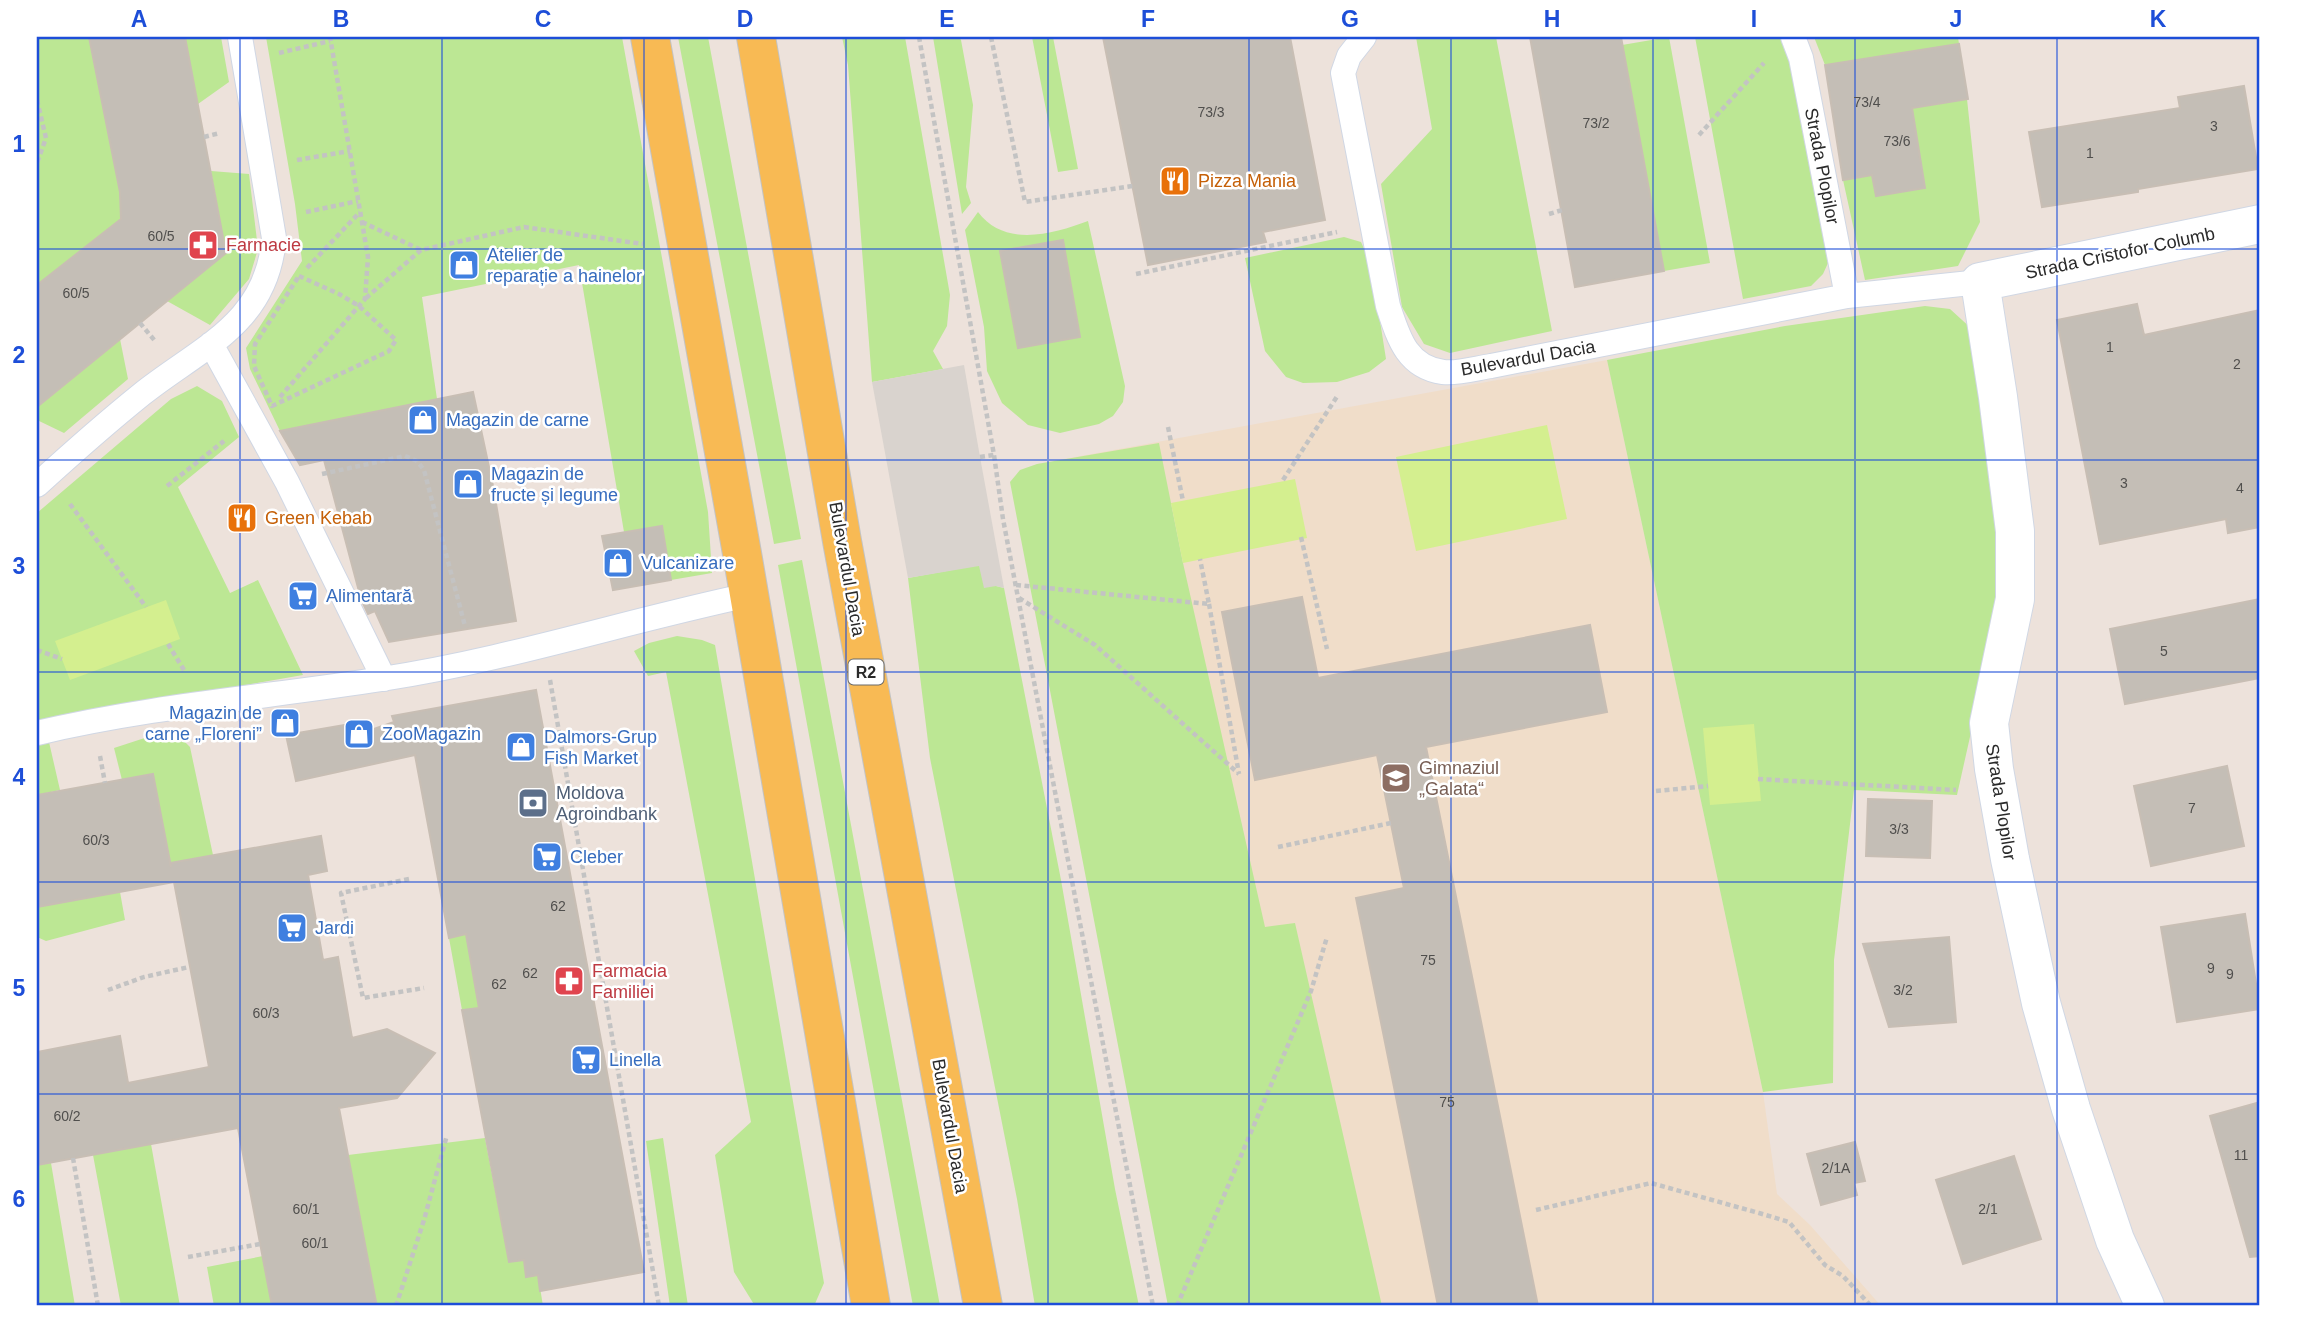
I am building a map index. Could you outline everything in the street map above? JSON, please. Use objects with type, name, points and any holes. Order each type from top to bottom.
[{"type":"main road","points":[[650,37],[871,1306]]},
{"type":"main road","name":"Bulevardul Dacia","points":[[757,37],[842,541],[983,1306]]},
{"type":"street","name":"Strada Cristofor Columb","points":[[1980,282],[2260,224]]},
{"type":"street","name":"Strada Plopilor","points":[[1980,282],[2015,531],[2015,599],[1989,723],[1998,792],[2041,1003],[2071,1109],[2115,1240],[2145,1306]]},
{"type":"lane","name":"Bulevardul Dacia","points":[[1364,37],[1349,56],[1343,73],[1388,306],[1400,340],[1418,364],[1444,373],[1847,296],[1980,282]]},
{"type":"lane","name":"Strada Plopilor","points":[[1793,37],[1801,58],[1847,296]]},
{"type":"lane","points":[[43,480],[142,393],[235,324],[253,303],[265,280],[272,260],[274,238],[242,48]]},
{"type":"lane","points":[[211,344],[260,417],[287,482],[384,679]]},
{"type":"lane","points":[[37,733],[94,720],[204,702],[384,679],[544,647],[749,595]]},
{"type":"path","points":[[919,37],[1016,585],[1153,1306]]},
{"type":"path","points":[[991,37],[1025,202],[1133,186]]},
{"type":"path","points":[[242,48],[330,39],[368,257],[365,299]]},
{"type":"path","points":[[1699,135],[1770,56]]},
{"type":"path","points":[[37,100],[46,138],[37,163]]},
{"type":"path","points":[[262,167],[350,151]]},
{"type":"path","points":[[271,219],[358,201]]},
{"type":"path","points":[[1549,214],[1562,210]]},
{"type":"path","points":[[260,417],[254,366],[255,344],[299,276],[360,212]]},
{"type":"path","points":[[362,222],[421,250]]},
{"type":"path","points":[[1136,274],[1372,225]]},
{"type":"path","points":[[260,417],[365,299],[421,250],[524,227],[645,244]]},
{"type":"path","points":[[167,486],[260,417],[389,351],[396,340],[359,306],[299,276]]},
{"type":"path","points":[[1283,480],[1338,395]]},
{"type":"path","points":[[1168,427],[1183,501]]},
{"type":"path","points":[[981,457],[994,455]]},
{"type":"path","points":[[287,482],[405,456],[418,461],[424,470],[435,509],[474,661]]},
{"type":"path","points":[[43,480],[146,607]]},
{"type":"path","points":[[1301,537],[1327,649]]},
{"type":"path","points":[[1019,598],[1095,645],[1239,774],[1200,559]]},
{"type":"path","points":[[1016,585],[1209,604]]},
{"type":"path","points":[[544,647],[659,1306]]},
{"type":"path","points":[[37,650],[62,659]]},
{"type":"path","points":[[1758,779],[1998,792]]},
{"type":"path","points":[[1656,791],[1708,786]]},
{"type":"path","points":[[1278,846],[1391,823]]},
{"type":"path","points":[[409,879],[341,892],[363,998],[424,988]]},
{"type":"path","points":[[1177,1306],[1311,991],[1327,936]]},
{"type":"path","points":[[108,990],[144,977],[189,967]]},
{"type":"path","points":[[396,1306],[424,1220],[447,1135]]},
{"type":"path","points":[[74,1158],[98,1306]]},
{"type":"path","points":[[1536,1210],[1651,1183],[1759,1213],[1789,1222],[1825,1265],[1843,1276],[1871,1306]]},
{"type":"path","points":[[188,1257],[260,1244]]},
{"type":"shaded area","name":"Gimnaziul „Galata“","points":[[1607,360],[1763,1092],[1777,1194],[1810,1225],[1881,1306],[1195,1306],[1037,464]]},
{"type":"shaded area","points":[[964,365],[1004,588],[984,588],[979,566],[908,578],[872,382]]},
{"type":"green space","points":[[37,37],[89,37],[120,192],[121,219],[37,285]]},
{"type":"green space","points":[[185,37],[221,37],[229,82],[198,104]]},
{"type":"green space","points":[[266,37],[622,37],[708,512],[712,573],[671,580],[661,526],[624,532],[579,265],[422,297],[437,399],[280,431],[250,369],[246,348],[302,261],[295,204]]},
{"type":"green space","points":[[678,37],[708,37],[801,539],[774,544]]},
{"type":"green space","points":[[842,37],[905,37],[950,295],[947,326],[933,351],[943,369],[872,382],[848,65]]},
{"type":"green space","points":[[933,37],[959,37],[961,40],[973,105],[966,187],[971,203],[962,214]]},
{"type":"green space","points":[[1032,37],[1053,37],[1078,169],[1058,172]]},
{"type":"green space","points":[[1416,37],[1496,37],[1552,331],[1450,353],[1424,344],[1402,307],[1381,184],[1432,129]]},
{"type":"green space","points":[[1669,37],[1710,263],[1664,271],[1622,45]]},
{"type":"green space","points":[[1695,37],[1781,37],[1787,50],[1828,263],[1823,274],[1811,286],[1743,299]]},
{"type":"green space","points":[[1814,37],[1958,37],[1959,44],[1825,65]]},
{"type":"green space","points":[[1967,99],[1980,222],[1958,266],[1865,280],[1843,180],[1872,175],[1876,196],[1925,188],[1912,108]]},
{"type":"green space","points":[[211,171],[249,174],[258,249],[249,279],[210,325],[167,301],[226,253]]},
{"type":"green space","points":[[978,212],[989,223],[1015,234],[1045,233],[1088,221],[1125,386],[1123,402],[1113,416],[1099,424],[1060,433],[1028,425],[1002,403],[987,371],[984,327],[965,230]]},
{"type":"green space","points":[[1344,237],[1361,242],[1371,264],[1386,359],[1369,372],[1337,382],[1303,383],[1286,377],[1265,351],[1245,258]]},
{"type":"green space","points":[[1925,306],[1950,309],[1973,330],[2008,567],[1957,795],[1854,790],[1834,960],[1833,1083],[1763,1092],[1607,360],[1785,326]]},
{"type":"green space","points":[[120,339],[128,379],[64,433],[37,420],[37,407]]},
{"type":"green space","points":[[197,386],[222,401],[239,437],[178,487],[230,593],[258,580],[303,675],[37,721],[37,513],[171,399]]},
{"type":"green space","points":[[1547,425],[1567,519],[1416,551],[1396,457]]},
{"type":"green space","points":[[1159,443],[1183,563],[1265,927],[1295,923],[1382,1306],[1168,1306],[1010,482],[1020,470],[1037,464]]},
{"type":"green space","points":[[1295,479],[1307,538],[1183,563],[1171,503]]},
{"type":"green space","points":[[802,560],[940,1306],[913,1306],[778,565]]},
{"type":"green space","points":[[979,565],[996,586],[1004,588],[1139,1306],[1035,1306],[1017,1199],[930,758],[908,578]]},
{"type":"green space","points":[[166,600],[180,639],[70,680],[55,641]]},
{"type":"green space","points":[[677,636],[715,645],[824,1283],[814,1306],[755,1306],[734,1272],[715,1155],[751,1122],[666,672],[648,676],[634,651],[649,643]]},
{"type":"green space","points":[[1754,724],[1761,801],[1710,805],[1703,728]]},
{"type":"green space","points":[[160,733],[180,737],[190,747],[213,855],[170,863],[153,774],[122,780],[114,748]]},
{"type":"green space","points":[[49,742],[60,790],[37,795],[37,745]]},
{"type":"green space","points":[[120,892],[125,920],[46,941],[37,937],[37,907]]},
{"type":"green space","points":[[466,934],[479,1008],[462,1010],[449,938]]},
{"type":"green space","points":[[485,1138],[509,1262],[524,1260],[527,1276],[538,1275],[543,1306],[353,1306],[375,1302],[348,1155]]},
{"type":"green space","points":[[663,1138],[688,1306],[670,1306],[646,1141]]},
{"type":"green space","points":[[151,1144],[180,1306],[121,1306],[93,1155]]},
{"type":"green space","points":[[51,1163],[75,1306],[37,1306],[37,1165]]},
{"type":"green space","points":[[263,1256],[272,1306],[214,1306],[207,1267]]},
{"type":"building","points":[[89,37],[185,37],[226,253],[37,407],[37,285],[121,219],[120,192]]},
{"type":"building","points":[[1103,37],[1290,37],[1325,220],[1263,232],[1266,242],[1148,265]]},
{"type":"building","points":[[1530,37],[1621,37],[1664,271],[1575,287]]},
{"type":"building","points":[[1959,44],[1968,99],[1912,108],[1925,188],[1876,196],[1872,175],[1843,180],[1825,65]]},
{"type":"building","points":[[2244,86],[2258,169],[2042,207],[2029,132],[2180,108],[2178,97]]},
{"type":"building","points":[[1063,240],[1080,337],[1018,348],[1000,251]]},
{"type":"building","points":[[2137,304],[2144,335],[2260,310],[2260,527],[2228,533],[2226,519],[2100,544],[2057,320]]},
{"type":"building","points":[[473,392],[493,486],[516,621],[389,642],[375,611],[368,614],[361,599],[324,460],[300,465],[280,431]]},
{"type":"building","points":[[662,526],[671,580],[613,590],[602,536]]},
{"type":"building","points":[[1302,597],[1318,678],[1590,625],[1607,712],[1426,747],[1538,1306],[1438,1306],[1356,898],[1404,888],[1377,755],[1255,780],[1222,612]]},
{"type":"building","points":[[2260,599],[2260,678],[2125,704],[2110,629]]},
{"type":"building","points":[[536,690],[644,1272],[540,1291],[538,1275],[526,1277],[524,1260],[509,1262],[462,1010],[479,1008],[466,934],[449,938],[415,755],[296,781],[286,735],[367,721],[371,730],[394,722],[392,716]]},
{"type":"building","points":[[2227,766],[2244,846],[2151,866],[2134,786]]},
{"type":"building","points":[[153,774],[170,863],[321,836],[327,871],[308,875],[323,960],[338,957],[352,1038],[387,1029],[435,1053],[397,1098],[339,1108],[376,1302],[353,1306],[272,1306],[238,1128],[37,1165],[37,1052],[120,1036],[128,1083],[209,1067],[174,882],[37,907],[37,795]]},
{"type":"building","points":[[1868,799],[1932,801],[1930,858],[1866,856]]},
{"type":"building","points":[[2245,914],[2260,1009],[2177,1022],[2161,927]]},
{"type":"building","points":[[1949,937],[1956,1022],[1889,1027],[1863,944]]},
{"type":"building","points":[[2260,1102],[2260,1256],[2250,1257],[2210,1116]]},
{"type":"building","points":[[1855,1142],[1865,1181],[1854,1183],[1857,1195],[1821,1205],[1807,1154]]},
{"type":"building","points":[[2014,1156],[2041,1239],[1963,1264],[1936,1180]]},
{"type":"place","name":"Pizza Mania","points":[[1175,181]]},
{"type":"place","name":"Farmacie","points":[[203,245]]},
{"type":"place","name":"Atelier de reparație a hainelor","points":[[464,265]]},
{"type":"place","name":"Magazin de carne","points":[[423,420]]},
{"type":"place","name":"Magazin de fructe și legume","points":[[468,484]]},
{"type":"place","name":"Green Kebab","points":[[242,518]]},
{"type":"place","name":"Vulcanizare","points":[[618,563]]},
{"type":"place","name":"Alimentară","points":[[303,596]]},
{"type":"place","name":"Magazin de carne „Floreni”","points":[[285,723]]},
{"type":"place","name":"ZooMagazin","points":[[359,734]]},
{"type":"place","name":"Dalmors-Grup Fish Market","points":[[521,747]]},
{"type":"place","name":"Gimnaziul „Galata“","points":[[1396,778]]},
{"type":"place","name":"Moldova Agroindbank","points":[[533,803]]},
{"type":"place","name":"Cleber","points":[[547,857]]},
{"type":"place","name":"Jardi","points":[[292,928]]},
{"type":"place","name":"Farmacia Familiei","points":[[569,981]]},
{"type":"place","name":"Linella","points":[[586,1060]]}]
